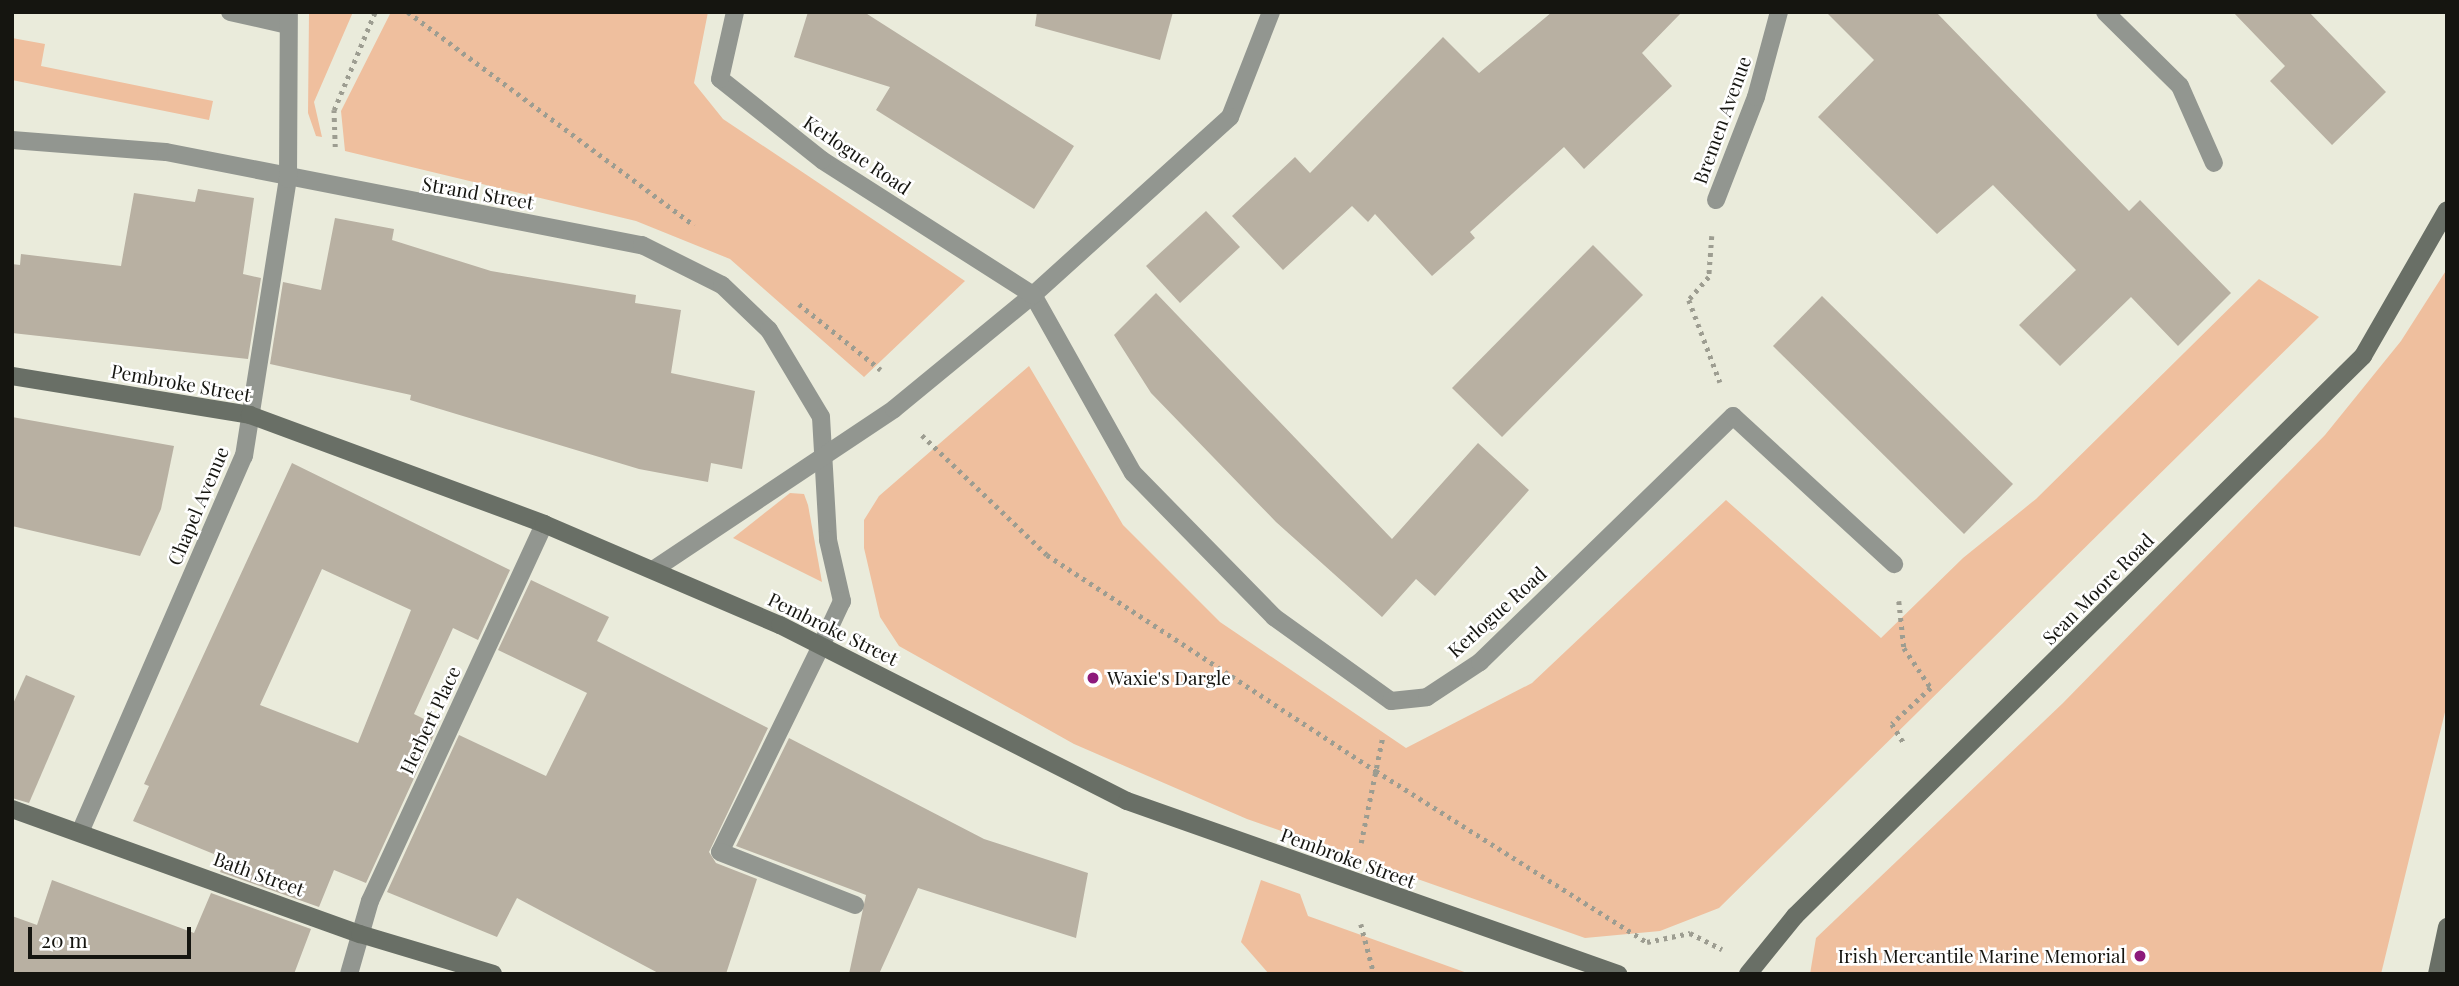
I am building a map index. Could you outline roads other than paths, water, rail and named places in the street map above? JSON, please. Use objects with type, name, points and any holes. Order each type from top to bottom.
[{"type":"main road","name":"Sean Moore Road","points":[[1750,969],[2363,356],[2447,210]]},
{"type":"main road","name":"Pembroke Street","points":[[12,376],[250,415],[544,524],[656,568],[821,646],[1127,801],[1618,974]]},
{"type":"main road","name":"Bath Street","points":[[12,809],[81,830],[360,934],[493,974]]},
{"type":"main road","points":[[2437,974],[2447,928]]},
{"type":"street","points":[[230,12],[288,19]]},
{"type":"street","name":"Kerlogue Road","points":[[735,12],[720,79],[822,160],[1034,295],[1133,473],[1274,617],[1391,701],[1427,697],[1480,662],[1733,416],[1894,564]]},
{"type":"street","points":[[656,568],[827,457],[894,409],[1034,295],[1230,117],[1271,12]]},
{"type":"street","name":"Bremen Avenue","points":[[1716,201],[1756,97],[1779,12]]},
{"type":"street","points":[[2105,12],[2180,86],[2214,163]]},
{"type":"street","name":"Chapel Avenue","points":[[81,830],[244,456],[288,179],[288,19]]},
{"type":"street","name":"Strand Street","points":[[12,140],[166,152],[288,179],[642,245],[722,285],[769,330],[799,373],[821,417],[827,457]]},
{"type":"street","points":[[827,457],[828,540],[842,601],[720,852],[855,905]]},
{"type":"street","name":"Herbert Place","points":[[349,974],[370,901],[544,524]]},
{"type":"place","name":"Waxie's Dargle","points":[[1093,678]]},
{"type":"place","name":"Irish Mercantile Marine Memorial","points":[[2140,956]]}]
